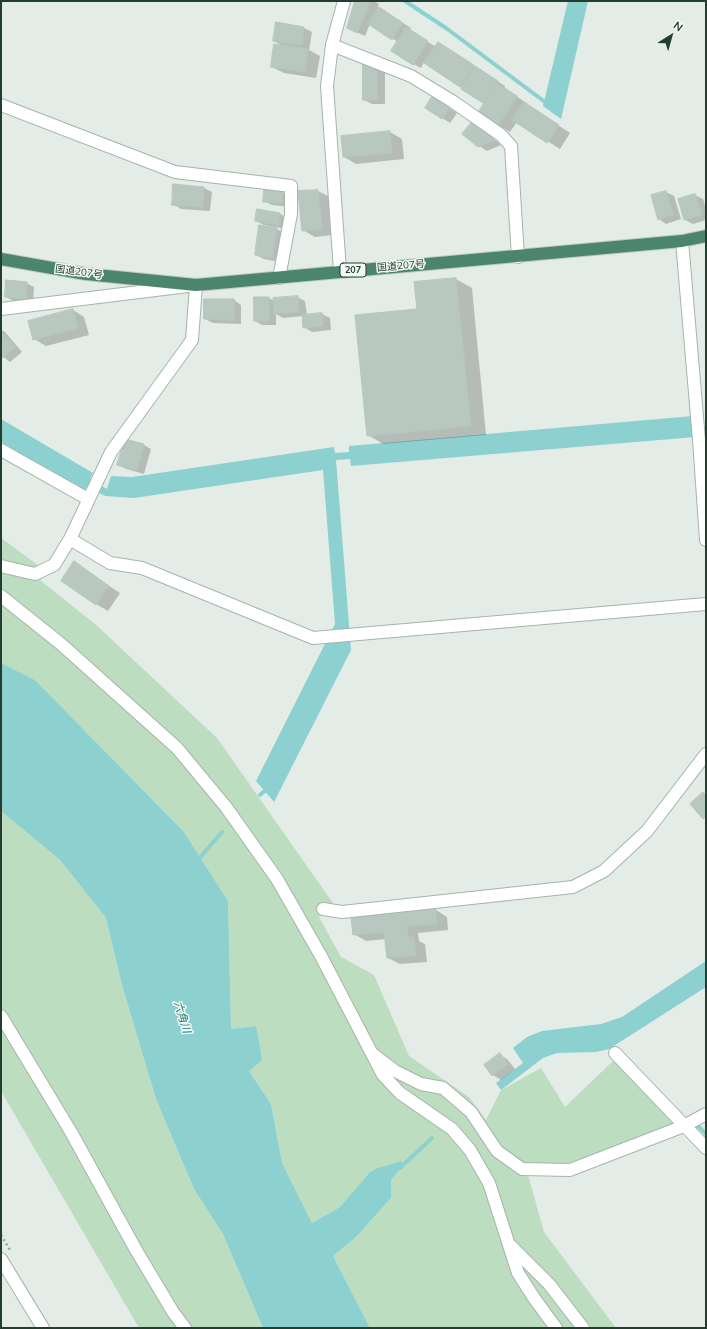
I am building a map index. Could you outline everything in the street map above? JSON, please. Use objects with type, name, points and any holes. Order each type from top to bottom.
[{"type":"highway","name":"国道207号","points":[[1,259],[86,274],[196,285],[340,271],[518,257],[682,241],[706,236]]},
{"type":"street","points":[[340,271],[327,86],[332,45],[344,1]]},
{"type":"street","points":[[332,45],[411,76],[458,105],[501,135],[511,146],[518,257]]},
{"type":"street","points":[[1,104],[176,172],[291,186],[291,214],[279,278]]},
{"type":"street","points":[[682,241],[706,540]]},
{"type":"street","points":[[1,308],[196,285],[192,340],[111,452],[70,539],[54,565],[35,574],[1,566]]},
{"type":"street","points":[[1,450],[92,490]]},
{"type":"street","points":[[70,539],[110,563],[142,568],[313,638],[706,604]]},
{"type":"street","points":[[1,596],[61,644],[177,748],[226,807],[277,879],[321,956],[383,1076],[400,1093],[452,1128],[470,1150],[488,1183],[518,1273],[556,1328]]},
{"type":"street","points":[[323,909],[342,912],[573,887],[604,871],[647,831],[706,754]]},
{"type":"street","points":[[1,1016],[71,1132],[136,1250],[173,1312],[185,1328]]},
{"type":"street","points":[[370,1052],[395,1071],[421,1084],[443,1088],[471,1112],[497,1151],[522,1170],[570,1170],[689,1123],[706,1114]]},
{"type":"street","points":[[615,1053],[689,1123],[706,1148]]},
{"type":"street","points":[[507,1243],[549,1284],[583,1328]]},
{"type":"street","points":[[1,1259],[43,1328]]},
{"type":"green space","points":[[1,538],[39,566],[41,581],[95,624],[217,738],[335,906],[319,917],[341,957],[374,975],[409,1056],[469,1097],[486,1120],[501,1090],[541,1068],[565,1107],[614,1060],[676,1123],[575,1161],[528,1175],[544,1232],[616,1328],[370,1328],[333,1256],[356,1237],[391,1198],[391,1180],[403,1166],[369,1173],[340,1207],[312,1223],[282,1163],[271,1104],[249,1071],[256,1026],[231,1029],[228,901],[184,832],[35,680],[1,663]]},
{"type":"green space","points":[[1,811],[60,860],[106,918],[122,985],[156,1099],[194,1189],[223,1234],[263,1328],[139,1328],[1,1091]]},
{"type":"water","points":[[568,1],[588,1],[561,119],[543,106]]},
{"type":"water","points":[[693,416],[695,437],[351,466],[350,459],[336,460],[351,650],[274,802],[256,781],[335,624],[323,470],[134,498],[105,496],[87,486],[84,492],[1,442],[1,419],[93,473],[90,479],[107,489],[111,476],[132,477],[334,447],[335,453],[349,452],[349,446]]},
{"type":"water","name":"六角川","points":[[1,663],[35,680],[184,832],[228,901],[231,1029],[256,1026],[262,1060],[249,1071],[271,1104],[282,1163],[312,1223],[340,1207],[369,1173],[378,1168],[402,1161],[403,1166],[391,1180],[391,1198],[356,1237],[333,1256],[370,1328],[263,1328],[223,1234],[194,1189],[156,1099],[122,985],[106,918],[60,860],[1,811]]},
{"type":"water","points":[[706,961],[706,987],[609,1049],[596,1052],[557,1053],[543,1058],[501,1090],[496,1083],[523,1063],[513,1048],[527,1037],[542,1031],[601,1024],[622,1017]]},
{"type":"building","points":[[355,1],[371,1],[357,33],[347,28]]},
{"type":"building","points":[[379,7],[403,23],[392,40],[368,24]]},
{"type":"building","points":[[276,22],[304,27],[302,45],[273,41]]},
{"type":"building","points":[[406,27],[428,41],[413,65],[391,51]]},
{"type":"building","points":[[438,42],[474,65],[460,87],[424,63]]},
{"type":"building","points":[[274,44],[308,49],[305,72],[271,67]]},
{"type":"building","points":[[363,62],[377,67],[377,100],[363,100]]},
{"type":"building","points":[[475,66],[498,81],[483,103],[461,89]]},
{"type":"building","points":[[497,83],[517,96],[498,126],[478,113]]},
{"type":"building","points":[[432,97],[449,108],[442,119],[425,108]]},
{"type":"building","points":[[524,102],[559,125],[547,143],[512,120]]},
{"type":"building","points":[[472,122],[494,140],[478,147],[462,134]]},
{"type":"building","points":[[390,131],[392,153],[343,157],[341,136]]},
{"type":"building","points":[[173,184],[204,187],[203,207],[172,205]]},
{"type":"building","points":[[264,190],[283,192],[282,203],[263,202]]},
{"type":"building","points":[[318,190],[322,229],[302,231],[298,191]]},
{"type":"building","points":[[666,191],[673,215],[658,220],[651,195]]},
{"type":"building","points":[[695,194],[702,215],[684,220],[678,199]]},
{"type":"building","points":[[257,209],[280,213],[278,225],[255,221]]},
{"type":"building","points":[[259,225],[277,228],[272,258],[255,255]]},
{"type":"building","points":[[456,278],[471,426],[367,436],[355,315],[417,309],[414,282]]},
{"type":"building","points":[[6,280],[27,282],[26,299],[5,297]]},
{"type":"building","points":[[298,296],[299,312],[274,314],[273,298]]},
{"type":"building","points":[[254,297],[269,297],[269,321],[254,321]]},
{"type":"building","points":[[204,299],[234,299],[234,320],[204,319]]},
{"type":"building","points":[[73,309],[78,328],[33,340],[28,321]]},
{"type":"building","points":[[322,313],[323,326],[303,328],[302,315]]},
{"type":"building","points":[[1,331],[15,347],[2,358],[1,357]]},
{"type":"building","points":[[125,439],[144,444],[137,471],[117,465]]},
{"type":"building","points":[[74,561],[109,586],[96,605],[61,581]]},
{"type":"building","points":[[703,792],[706,795],[706,816],[703,819],[690,804]]},
{"type":"building","points":[[436,909],[437,924],[407,926],[408,937],[414,937],[416,955],[387,958],[384,932],[353,935],[351,917]]},
{"type":"building","points":[[500,1053],[508,1064],[492,1076],[484,1065]]},
{"type":"waterway","points":[[405,1],[446,28],[549,105]]},
{"type":"waterway","points":[[260,795],[268,788]]},
{"type":"waterway","points":[[197,861],[222,832]]},
{"type":"waterway","points":[[692,1126],[698,1126],[706,1134]]},
{"type":"waterway","points":[[400,1168],[432,1138]]}]
